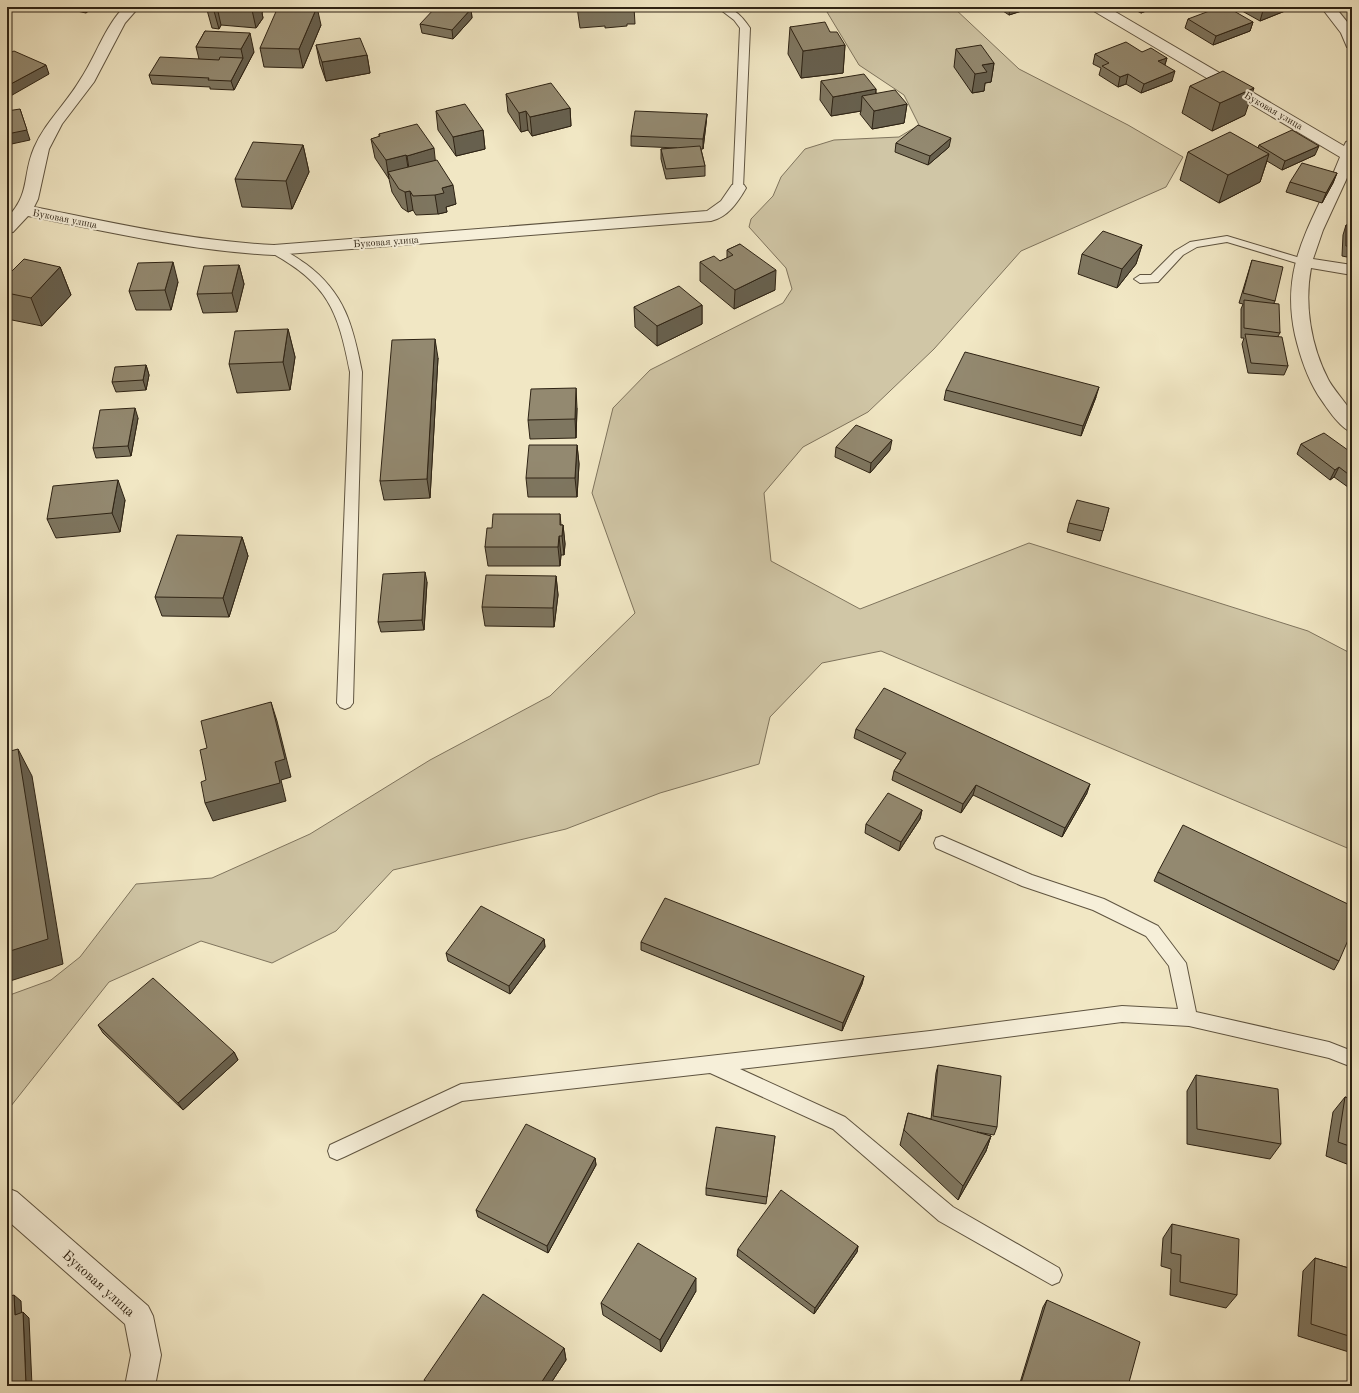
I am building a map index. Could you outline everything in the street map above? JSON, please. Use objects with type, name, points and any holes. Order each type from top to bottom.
[{"type":"street","name":"Буковая улица","points":[[7,228],[24,210],[30,199],[41,149],[56,123],[87,82],[119,21],[132,7]]},
{"type":"street","name":"Буковая улица","points":[[1097,7],[1351,152],[1329,196],[1303,262],[1300,283],[1300,305],[1304,332],[1312,361],[1326,391],[1352,426]]},
{"type":"street","points":[[1328,7],[1348,32],[1352,44]]},
{"type":"street","name":"Буковая улица","points":[[24,210],[209,246],[274,250],[711,216],[722,210],[732,199],[738,188]]},
{"type":"street","points":[[1303,262],[1352,270]]},
{"type":"street","name":"Буковая улица","points":[[7,1202],[118,1296],[138,1316],[146,1354],[140,1386]]},
{"type":"lane","points":[[722,7],[737,18],[745,28],[738,188]]},
{"type":"lane","points":[[1140,279],[1154,279],[1179,253],[1194,244],[1227,239],[1303,262]]},
{"type":"lane","points":[[274,250],[298,262],[333,296],[346,325],[356,372],[345,703]]},
{"type":"lane","points":[[942,843],[1028,881],[1098,904],[1152,931],[1177,963],[1189,1018]]},
{"type":"lane","points":[[337,1151],[461,1093],[930,1039],[1122,1014],[1189,1018],[1330,1050],[1352,1059]]},
{"type":"lane","points":[[711,1064],[839,1123],[946,1214],[1052,1275]]},
{"type":"shaded area","points":[[824,7],[953,7],[1019,69],[1128,125],[1183,157],[1166,187],[1021,251],[934,349],[868,412],[803,447],[764,493],[771,561],[860,609],[1029,543],[1308,631],[1352,654],[1352,850],[881,651],[822,663],[770,717],[759,764],[660,793],[566,829],[393,870],[336,931],[272,963],[201,941],[109,982],[7,1111],[7,996],[51,980],[80,957],[136,884],[212,878],[310,834],[430,760],[550,696],[635,613],[592,493],[613,408],[650,370],[783,303],[792,289],[786,268],[749,227],[751,219],[773,196],[781,177],[805,149],[834,140],[899,137],[919,125],[904,95],[859,65]]},
{"type":"shaded area","points":[[1320,7],[1352,7],[1352,40]]},
{"type":"building","points":[[209,7],[217,7],[214,11],[207,10]]},
{"type":"building","points":[[219,7],[254,7],[252,10]]},
{"type":"building","points":[[278,7],[317,7],[299,49],[260,48]]},
{"type":"building","points":[[436,7],[462,7],[471,9],[452,30],[420,24]]},
{"type":"building","points":[[579,7],[626,8],[605,10],[604,8],[579,9]]},
{"type":"building","points":[[1220,7],[1227,7],[1253,22],[1216,36],[1188,19]]},
{"type":"building","points":[[825,22],[830,32],[837,32],[845,45],[803,51],[790,27]]},
{"type":"building","points":[[205,31],[250,33],[241,49],[196,47]]},
{"type":"building","points":[[360,38],[367,55],[322,62],[316,45]]},
{"type":"building","points":[[1126,42],[1142,52],[1151,48],[1167,58],[1158,61],[1175,71],[1144,84],[1128,74],[1120,77],[1102,66],[1109,63],[1095,54]]},
{"type":"building","points":[[981,45],[994,63],[982,65],[987,72],[975,74],[956,49]]},
{"type":"building","points":[[14,51],[46,65],[7,86],[7,54]]},
{"type":"building","points":[[160,57],[219,60],[220,57],[243,58],[231,81],[208,80],[209,78],[149,75]]},
{"type":"building","points":[[1223,71],[1254,88],[1220,103],[1190,86]]},
{"type":"building","points":[[864,74],[876,89],[833,97],[821,81]]},
{"type":"building","points":[[551,83],[570,108],[530,117],[526,111],[519,113],[506,94]]},
{"type":"building","points":[[895,90],[907,104],[874,111],[862,96]]},
{"type":"building","points":[[465,104],[483,130],[453,137],[436,111]]},
{"type":"building","points":[[20,109],[27,130],[7,134],[7,111]]},
{"type":"building","points":[[635,111],[707,114],[703,139],[631,136]]},
{"type":"building","points":[[417,124],[434,148],[407,156],[386,160],[371,139],[380,136],[379,134]]},
{"type":"building","points":[[918,125],[951,138],[930,156],[896,143]]},
{"type":"building","points":[[1292,130],[1319,146],[1285,161],[1259,145]]},
{"type":"building","points":[[1230,132],[1269,154],[1228,175],[1188,152]]},
{"type":"building","points":[[253,142],[303,145],[286,181],[235,179]]},
{"type":"building","points":[[700,146],[705,166],[666,169],[661,149]]},
{"type":"building","points":[[437,160],[453,185],[442,188],[444,193],[413,196],[410,191],[405,192],[399,189],[388,172]]},
{"type":"building","points":[[1302,163],[1337,173],[1326,193],[1290,182]]},
{"type":"building","points":[[1346,225],[1352,226],[1352,247],[1346,246]]},
{"type":"building","points":[[1103,231],[1142,245],[1122,269],[1082,254]]},
{"type":"building","points":[[740,244],[776,270],[735,290],[700,262],[714,256],[720,261],[733,255],[727,250]]},
{"type":"building","points":[[24,259],[60,267],[31,298],[7,293],[7,276]]},
{"type":"building","points":[[1252,260],[1283,267],[1275,301],[1243,293]]},
{"type":"building","points":[[173,262],[165,290],[129,291],[138,263]]},
{"type":"building","points":[[239,265],[232,293],[197,294],[204,266]]},
{"type":"building","points":[[679,286],[702,305],[657,326],[634,307]]},
{"type":"building","points":[[1244,300],[1279,304],[1280,333],[1244,328]]},
{"type":"building","points":[[288,329],[283,362],[229,364],[235,331]]},
{"type":"building","points":[[1245,334],[1282,337],[1288,366],[1251,363]]},
{"type":"building","points":[[435,339],[427,479],[380,481],[392,340]]},
{"type":"building","points":[[965,352],[1099,387],[1083,426],[946,390]]},
{"type":"building","points":[[146,365],[143,380],[112,382],[115,367]]},
{"type":"building","points":[[576,388],[575,419],[528,420],[531,389]]},
{"type":"building","points":[[135,408],[128,446],[93,448],[100,410]]},
{"type":"building","points":[[856,425],[892,440],[871,463],[836,447]]},
{"type":"building","points":[[1324,433],[1352,453],[1352,477],[1339,467],[1335,470],[1301,444]]},
{"type":"building","points":[[529,445],[577,445],[575,478],[526,478]]},
{"type":"building","points":[[118,480],[112,513],[47,519],[53,486]]},
{"type":"building","points":[[1077,500],[1109,508],[1103,531],[1069,523]]},
{"type":"building","points":[[493,514],[560,514],[560,525],[563,525],[562,536],[559,536],[558,547],[485,547],[487,528],[492,528]]},
{"type":"building","points":[[177,535],[242,537],[223,598],[155,597]]},
{"type":"building","points":[[425,572],[422,620],[378,622],[383,574]]},
{"type":"building","points":[[486,575],[556,576],[553,608],[482,607]]},
{"type":"building","points":[[884,688],[1090,784],[1065,828],[976,785],[963,804],[894,771],[906,753],[856,729]]},
{"type":"building","points":[[271,702],[285,759],[275,762],[280,783],[205,803],[201,782],[206,780],[200,750],[207,748],[201,721]]},
{"type":"building","points":[[18,749],[48,939],[7,952],[7,752]]},
{"type":"building","points":[[888,793],[922,810],[901,842],[866,824]]},
{"type":"building","points":[[1183,825],[1352,906],[1352,931],[1339,961],[1158,872]]},
{"type":"building","points":[[665,898],[864,976],[843,1023],[641,942]]},
{"type":"building","points":[[481,906],[544,939],[509,986],[446,953]]},
{"type":"building","points":[[153,978],[234,1052],[178,1103],[98,1025]]},
{"type":"building","points":[[938,1065],[1001,1076],[997,1127],[933,1116]]},
{"type":"building","points":[[1196,1075],[1278,1089],[1281,1144],[1197,1129]]},
{"type":"building","points":[[1345,1097],[1352,1099],[1352,1147],[1338,1142]]},
{"type":"building","points":[[908,1113],[991,1136],[963,1186],[904,1130]]},
{"type":"building","points":[[526,1124],[595,1158],[547,1246],[476,1210]]},
{"type":"building","points":[[716,1127],[775,1136],[767,1197],[706,1188]]},
{"type":"building","points":[[781,1190],[858,1246],[815,1308],[738,1249]]},
{"type":"building","points":[[1172,1224],[1239,1239],[1237,1295],[1180,1282],[1181,1255],[1171,1253]]},
{"type":"building","points":[[638,1243],[696,1278],[660,1340],[601,1303]]},
{"type":"building","points":[[1315,1258],[1352,1269],[1352,1337],[1311,1324]]},
{"type":"building","points":[[483,1294],[564,1348],[539,1386],[433,1386],[424,1380]]},
{"type":"building","points":[[14,1295],[15,1315],[23,1312],[26,1386],[7,1386],[7,1297]]},
{"type":"building","points":[[1047,1300],[1140,1342],[1128,1386],[1020,1386]]}]
